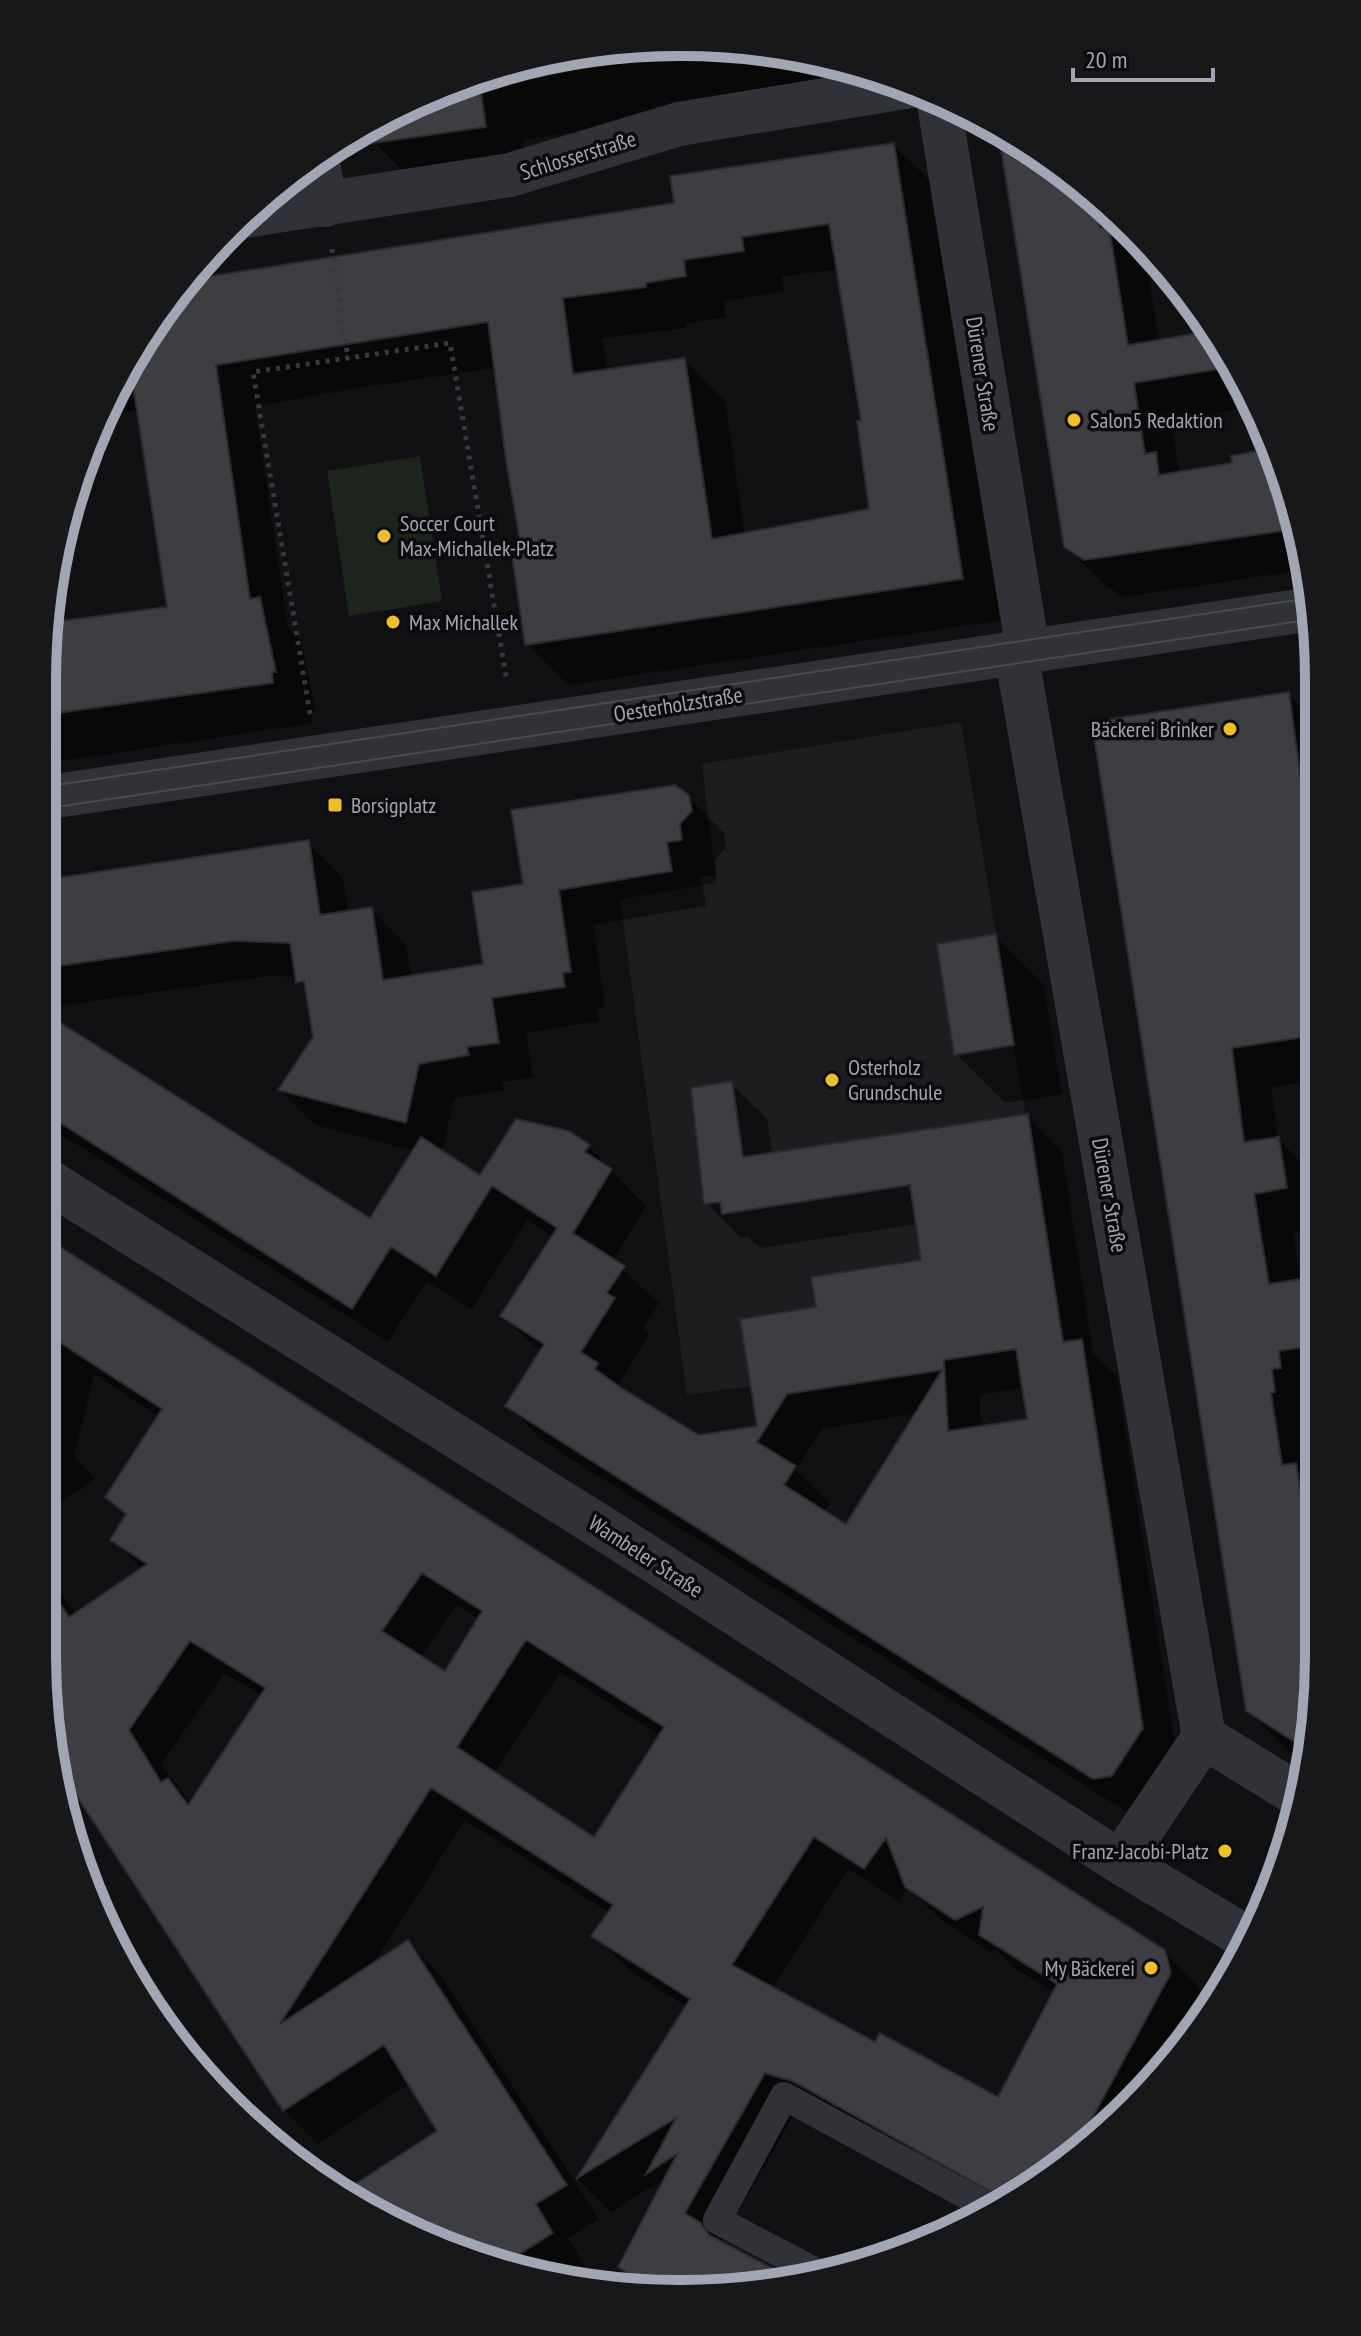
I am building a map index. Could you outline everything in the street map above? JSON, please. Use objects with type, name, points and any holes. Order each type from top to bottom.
[{"type":"street","name":"Schlosserstraße","points":[[267,213],[523,172],[679,124],[884,90]]},
{"type":"street","name":"Dürener Straße","points":[[940,113],[1022,652],[1204,1737]]},
{"type":"street","points":[[319,171],[325,205]]},
{"type":"street","name":"Oesterholzstraße","points":[[56,796],[1301,611]]},
{"type":"street","name":"Wambeler Straße","points":[[56,1186],[612,1534],[1120,1862],[1240,1934]]},
{"type":"street","points":[[1120,1862],[1204,1737],[1290,1790]]},
{"type":"lane","points":[[806,2267],[717,2220],[784,2096],[981,2203]]},
{"type":"path","points":[[325,205],[348,359]]},
{"type":"path","points":[[318,758],[253,372],[450,343],[515,730]]},
{"type":"shaded area","name":"Soccer Court Max-Michallek-Platz","points":[[420,456],[442,601],[349,616],[327,471]]},
{"type":"shaded area","name":"Osterholz Grundschule","points":[[961,722],[1063,1342],[687,1395],[620,899],[716,883],[702,764]]},
{"type":"building","points":[[481,89],[486,127],[360,145],[404,120]]},
{"type":"building","points":[[894,143],[963,579],[525,645],[511,549],[521,547],[488,322],[216,365],[250,599],[260,597],[276,672],[272,672],[273,683],[56,713],[59,621],[167,607],[132,382],[161,334],[204,277],[674,203],[670,176]],"holes":[[[829,224],[861,421],[857,421],[869,509],[712,539],[685,358],[573,374],[563,298],[646,287],[646,283],[686,276],[684,260],[744,251],[742,237]]]},
{"type":"building","points":[[1000,145],[1061,185],[1098,217],[1100,228],[1109,227],[1128,345],[1199,333],[1221,368],[1134,383],[1145,454],[1156,452],[1159,475],[1232,463],[1231,456],[1260,450],[1287,530],[1084,560],[1064,547]]},
{"type":"building","points":[[1289,692],[1305,810],[1305,1037],[1232,1048],[1244,1142],[1279,1137],[1287,1188],[1254,1194],[1269,1284],[1302,1279],[1305,1295],[1305,1347],[1279,1351],[1281,1368],[1272,1369],[1275,1392],[1271,1393],[1282,1465],[1296,1463],[1305,1519],[1304,1696],[1299,1745],[1246,1711],[1094,737],[1105,720]]},
{"type":"building","points":[[675,785],[689,795],[692,811],[680,824],[682,840],[667,842],[672,871],[559,890],[571,972],[563,973],[565,987],[492,998],[499,1043],[467,1047],[469,1055],[419,1064],[406,1123],[278,1090],[313,1037],[304,981],[296,983],[290,943],[233,941],[56,966],[56,878],[309,840],[320,915],[372,907],[383,980],[483,964],[472,892],[523,884],[511,810]]},
{"type":"building","points":[[996,934],[1014,1045],[954,1055],[937,944]]},
{"type":"building","points":[[56,1020],[370,1218],[421,1137],[480,1175],[516,1119],[569,1131],[590,1145],[585,1152],[612,1169],[573,1233],[625,1266],[607,1293],[615,1298],[581,1352],[598,1363],[595,1369],[623,1389],[699,1435],[757,1426],[740,1319],[816,1307],[811,1277],[921,1260],[910,1185],[722,1214],[720,1202],[704,1204],[691,1088],[732,1081],[743,1157],[1028,1114],[1063,1342],[1082,1339],[1143,1728],[1112,1776],[1093,1779],[505,1406],[544,1344],[500,1316],[557,1228],[492,1186],[436,1276],[391,1247],[352,1309],[56,1120]],"holes":[[[1016,1349],[1027,1419],[948,1431],[944,1360]],[[942,1370],[846,1524],[784,1485],[796,1466],[757,1442],[787,1394]]]},
{"type":"building","points":[[56,1244],[1165,1950],[1171,1973],[1086,2130],[1061,2151],[996,2194],[792,2081],[765,2073],[685,2213],[701,2223],[709,2235],[779,2272],[721,2279],[638,2279],[618,2267],[677,2154],[646,2174],[676,2118],[576,2179],[690,1999],[591,1936],[613,1905],[431,1788],[280,2024],[408,1940],[567,2185],[536,2204],[553,2233],[514,2258],[404,2216],[352,2186],[437,2131],[384,2045],[283,2111],[70,1786],[57,1696],[56,1598],[69,1617],[147,1564],[110,1540],[126,1514],[105,1497],[162,1409],[56,1340]],"holes":[[[422,1573],[482,1611],[445,1671],[382,1631]],[[526,1640],[664,1727],[594,1837],[457,1747]],[[190,1641],[265,1688],[188,1805],[168,1778],[161,1782],[129,1730]],[[814,1837],[864,1869],[886,1838],[905,1887],[955,1920],[983,1907],[979,1935],[1057,1984],[998,2097],[880,2033],[875,2042],[732,1965]]]},
{"type":"tram line","points":[[56,785],[1300,599]]},
{"type":"tram line","points":[[56,807],[1302,621]]},
{"type":"place","name":"Salon5 Redaktion","points":[[1074,420]]},
{"type":"place","name":"Soccer Court Max-Michallek-Platz","points":[[384,536]]},
{"type":"place","name":"Max Michallek","points":[[393,622]]},
{"type":"place","name":"Bäckerei Brinker","points":[[1230,729]]},
{"type":"place","name":"Borsigplatz","points":[[335,805]]},
{"type":"place","name":"Osterholz Grundschule","points":[[832,1080]]},
{"type":"place","name":"Franz-Jacobi-Platz","points":[[1225,1851]]},
{"type":"place","name":"My Bäckerei","points":[[1151,1968]]}]
